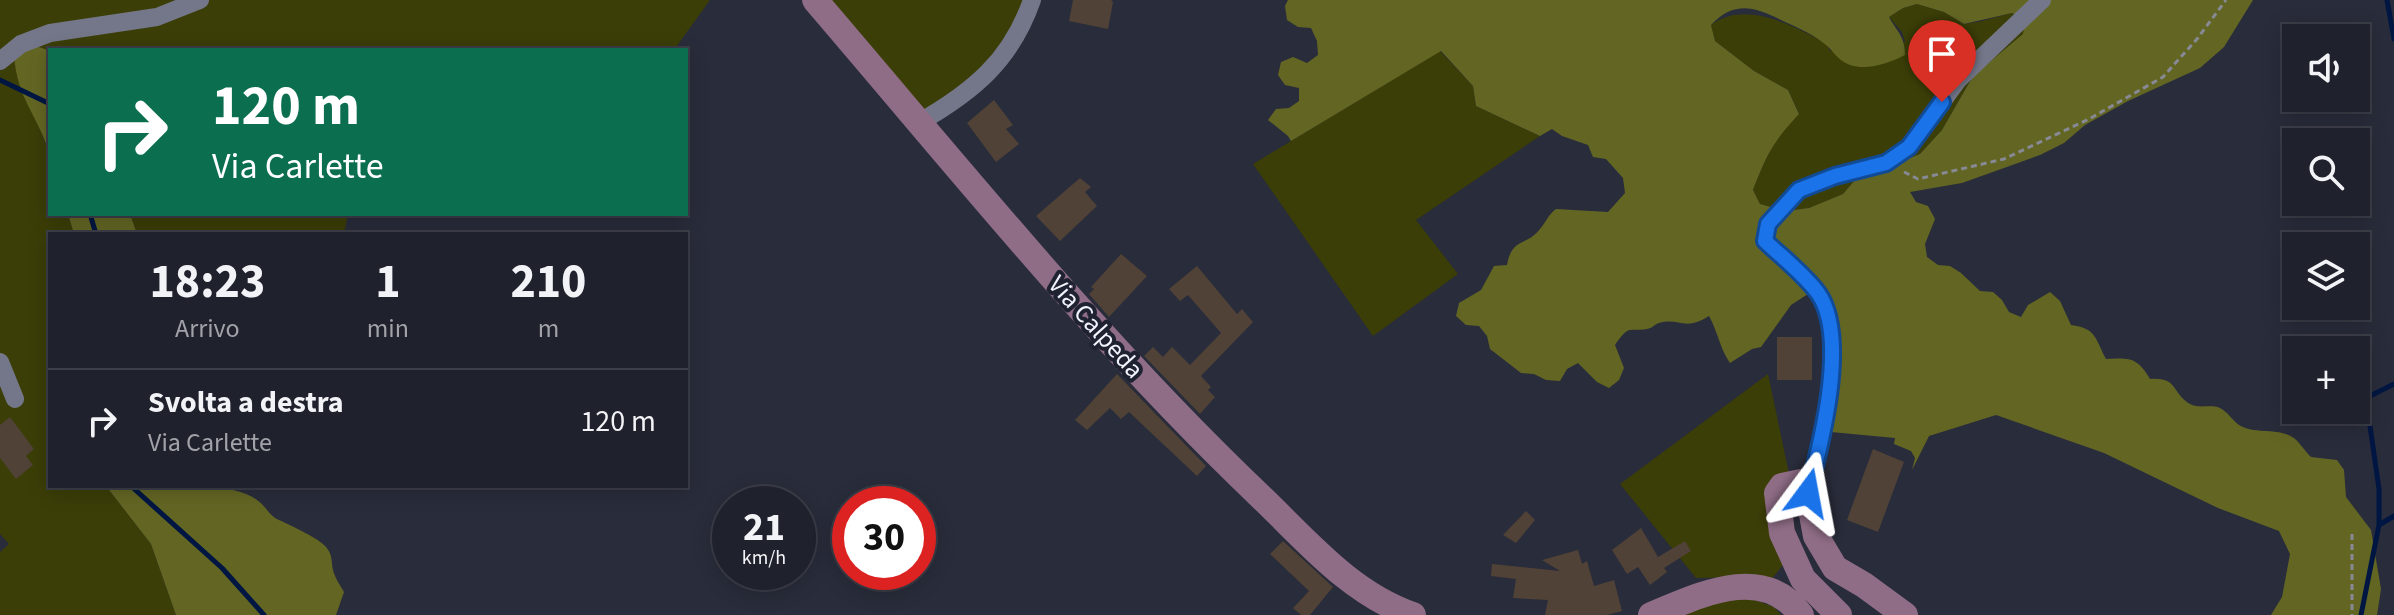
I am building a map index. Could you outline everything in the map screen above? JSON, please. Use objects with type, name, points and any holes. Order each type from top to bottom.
[{"type":"street","points":[[0,61],[21,44],[50,33],[157,17],[200,0]]},
{"type":"street","name":"Via Calpeda","points":[[815,0],[1127,362],[1221,459],[1351,583],[1391,608],[1413,615]]},
{"type":"street","points":[[920,122],[960,99],[999,63],[1024,22],[1032,0]]},
{"type":"street","points":[[1808,493],[1834,367],[1830,318],[1819,295],[1765,241],[1768,224],[1799,190],[1835,176],[1886,163],[1909,147],[1958,80],[2042,0]]},
{"type":"street","points":[[0,362],[15,399]]},
{"type":"street","points":[[1839,615],[1803,579],[1782,533],[1777,493],[1782,486],[1801,482],[1808,493],[1816,536],[1835,568],[1905,615]]},
{"type":"street","points":[[1651,615],[1715,589],[1752,586],[1790,600],[1801,615]]},
{"type":"path","points":[[1886,163],[1918,179],[2004,159],[2089,119],[2163,77],[2226,0]]},
{"type":"path","points":[[2352,534],[2352,615]]},
{"type":"shaded area","points":[[0,0],[710,0],[675,48],[48,48],[48,53],[45,49],[39,126],[48,151],[48,216],[69,216],[73,232],[48,232],[48,488],[108,488],[151,544],[176,615],[0,615],[0,552],[9,544],[0,534]]},
{"type":"shaded area","points":[[816,0],[1032,0],[1006,45],[918,124]]},
{"type":"shaded area","points":[[1288,0],[2253,0],[2224,47],[2200,68],[2128,101],[2040,155],[1962,183],[1910,192],[1916,202],[1928,206],[1935,219],[1925,244],[1927,257],[1938,265],[1950,266],[1961,273],[1980,291],[1993,292],[2009,312],[2021,317],[2028,305],[2050,292],[2060,301],[2071,325],[2094,335],[2106,359],[2132,360],[2141,366],[2150,379],[2170,383],[2190,404],[2220,408],[2246,428],[2288,435],[2311,457],[2337,460],[2344,470],[2346,497],[2371,530],[2381,589],[2377,615],[2271,615],[2282,597],[2290,554],[2279,531],[2218,508],[2104,453],[1996,415],[1929,436],[1912,470],[1915,458],[1911,451],[1894,444],[1895,438],[1831,432],[1839,341],[1808,294],[1791,305],[1761,347],[1730,363],[1709,316],[1694,323],[1666,322],[1649,329],[1626,332],[1615,345],[1624,368],[1619,380],[1609,388],[1597,382],[1578,363],[1567,369],[1560,381],[1521,373],[1490,349],[1487,336],[1479,326],[1466,325],[1456,316],[1459,303],[1481,290],[1494,266],[1507,265],[1512,250],[1535,235],[1556,209],[1608,212],[1625,193],[1623,178],[1606,159],[1593,157],[1588,145],[1552,129],[1540,136],[1476,106],[1473,86],[1441,51],[1291,141],[1268,120],[1276,109],[1289,108],[1299,101],[1299,88],[1285,85],[1278,75],[1281,62],[1293,57],[1307,63],[1318,55],[1317,41],[1311,28],[1298,27],[1287,20],[1285,6]],"holes":[[[1917,4],[1944,12],[1964,24],[2012,13],[2025,21],[2023,34],[1973,76],[1942,130],[1920,154],[1855,180],[1843,194],[1809,208],[1786,211],[1760,204],[1753,190],[1762,167],[1777,141],[1799,114],[1788,90],[1754,71],[1715,41],[1711,25],[1728,12],[1746,8],[1754,10],[1813,36],[1845,63],[1871,67],[1905,55],[1902,39],[1889,17]]]},
{"type":"shaded area","points":[[1917,4],[1944,12],[1964,24],[2012,13],[2025,21],[2024,34],[1973,76],[1942,130],[1920,154],[1855,180],[1843,194],[1809,208],[1786,211],[1760,204],[1753,190],[1762,167],[1777,140],[1799,113],[1788,90],[1754,71],[1715,41],[1711,25],[1738,15],[1768,18],[1826,43],[1830,51],[1905,42],[1902,32],[1889,17]]},
{"type":"shaded area","points":[[32,45],[48,53],[48,150],[19,84],[14,55]]},
{"type":"shaded area","points":[[1440,51],[1473,86],[1476,106],[1540,136],[1416,220],[1458,274],[1373,336],[1253,164]]},
{"type":"shaded area","points":[[69,216],[131,216],[136,232],[73,232]]},
{"type":"shaded area","points":[[131,216],[348,216],[344,232],[136,232]]},
{"type":"shaded area","points":[[1768,374],[1791,483],[1783,565],[1769,582],[1751,577],[1696,578],[1620,484]]},
{"type":"shaded area","points":[[108,488],[219,488],[243,493],[257,500],[276,518],[323,544],[331,555],[334,573],[344,592],[336,615],[176,615],[151,544]]},
{"type":"shaded area","points":[[1747,597],[1774,607],[1781,615],[1660,615]]},
{"type":"building","points":[[1073,0],[1111,0],[1108,29],[1069,21]]},
{"type":"building","points":[[994,100],[1013,125],[1006,129],[1019,144],[996,162],[967,123]]},
{"type":"building","points":[[1080,178],[1091,187],[1085,192],[1097,206],[1060,241],[1036,216]]},
{"type":"building","points":[[1121,254],[1147,276],[1109,317],[1089,294],[1094,289],[1091,287]]},
{"type":"building","points":[[1197,266],[1237,314],[1242,309],[1253,322],[1201,376],[1215,397],[1200,414],[1144,356],[1153,347],[1163,357],[1172,347],[1190,365],[1221,333],[1188,295],[1180,301],[1169,289]]},
{"type":"building","points":[[1777,337],[1812,337],[1812,380],[1777,380]]},
{"type":"building","points":[[1117,374],[1206,466],[1197,476],[1129,412],[1121,419],[1110,408],[1087,430],[1075,420]]},
{"type":"building","points":[[10,417],[34,449],[26,456],[33,465],[16,479],[0,458],[0,425]]},
{"type":"building","points":[[1873,449],[1904,462],[1878,532],[1847,520]]},
{"type":"building","points":[[1526,511],[1535,520],[1516,543],[1503,535]]},
{"type":"building","points":[[1641,528],[1658,557],[1685,541],[1691,551],[1664,568],[1667,572],[1650,585],[1638,567],[1627,574],[1612,550]]},
{"type":"building","points":[[1283,541],[1333,587],[1310,615],[1301,615],[1293,608],[1309,591],[1270,554]]},
{"type":"building","points":[[1578,550],[1582,564],[1587,561],[1594,586],[1614,580],[1622,611],[1607,615],[1545,615],[1548,600],[1513,598],[1516,579],[1491,576],[1492,564],[1560,571],[1542,560]]},
{"type":"waterway","points":[[2387,0],[2394,39]]},
{"type":"waterway","points":[[0,80],[48,103]]},
{"type":"waterway","points":[[91,216],[95,232]]},
{"type":"waterway","points":[[2379,525],[2379,489],[2366,398],[2394,384]]},
{"type":"waterway","points":[[133,488],[222,568],[264,615]]},
{"type":"waterway","points":[[2361,615],[2379,525],[2394,516]]},
{"type":"route","points":[[1808,493],[1834,367],[1830,318],[1819,295],[1765,241],[1768,224],[1799,190],[1835,176],[1886,163],[1909,147],[1942,102]]}]
